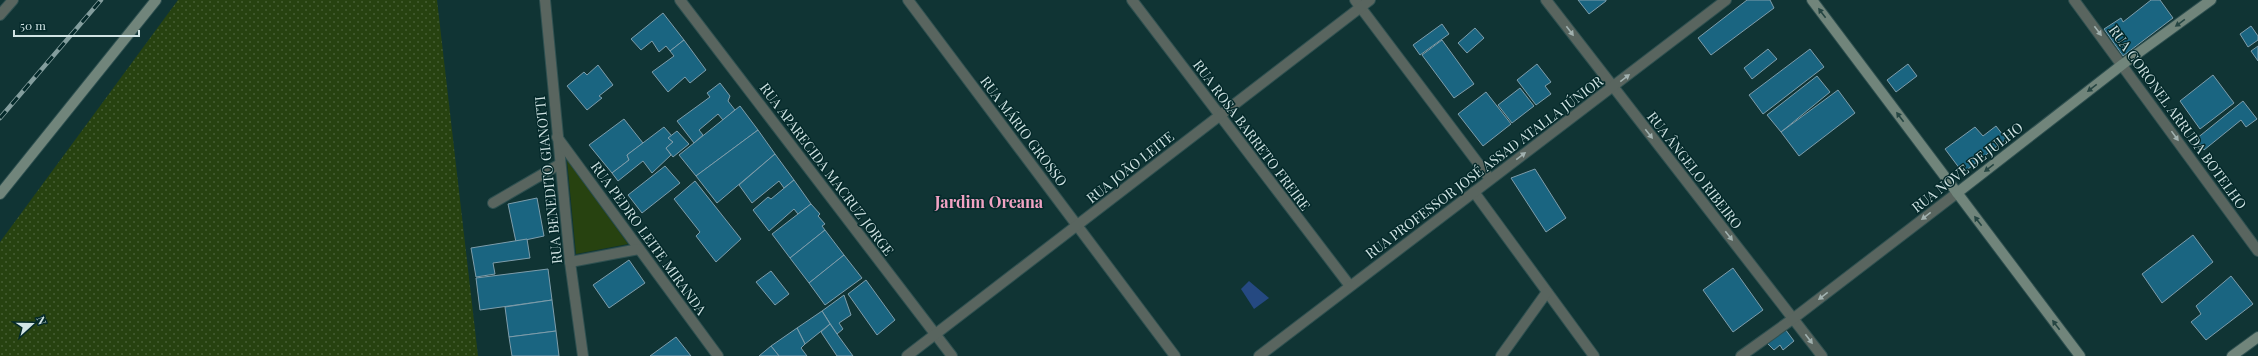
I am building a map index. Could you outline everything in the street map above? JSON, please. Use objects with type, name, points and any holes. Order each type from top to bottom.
[{"type":"main road","points":[[0,194],[156,0]]},
{"type":"main road","points":[[1812,0],[2080,356]]},
{"type":"main road","name":"RUA NOVE DE JULHO","points":[[1957,192],[2123,64],[2211,0]]},
{"type":"main road","points":[[2232,356],[2258,337]]},
{"type":"street","points":[[0,15],[13,0]]},
{"type":"street","name":"RUA BENEDITO GIANOTTI","points":[[545,0],[570,262],[583,356]]},
{"type":"street","name":"RUA APARECIDA MACRUZ JORGE","points":[[680,0],[952,356]]},
{"type":"street","name":"RUA MÁRIO GROSSO","points":[[908,0],[1175,356]]},
{"type":"street","name":"RUA ROSA BARRETO FREIRE","points":[[1132,0],[1350,286]]},
{"type":"street","name":"RUA JOÃO LEITE","points":[[907,356],[1220,115],[1358,4],[1370,0]]},
{"type":"street","name":"RUA ÂNGELO RIBEIRO","points":[[1546,0],[1612,88],[1794,318],[1822,356]]},
{"type":"street","name":"RUA PROFESSOR JOSÉ ASSAD ATALLA JÚNIOR","points":[[1259,356],[1726,0]]},
{"type":"street","name":"RUA CORONEL ARRUDA BOTELHO","points":[[2074,0],[2123,64],[2258,251]]},
{"type":"street","points":[[1358,4],[1490,179]]},
{"type":"street","name":"RUA PEDRO LEITE MIRANDA","points":[[557,137],[718,356]]},
{"type":"street","points":[[493,203],[560,164]]},
{"type":"street","points":[[1474,192],[1594,356]]},
{"type":"street","name":"RUA NOVE DE JULHO","points":[[1741,356],[1794,318],[1957,192]]},
{"type":"street","points":[[570,262],[639,249]]},
{"type":"street","points":[[1501,356],[1547,292]]},
{"type":"green space","points":[[178,0],[437,0],[478,356],[0,356],[0,242]]},
{"type":"green space","points":[[567,160],[628,244],[576,254]]},
{"type":"water","points":[[1249,281],[1269,298],[1254,309],[1241,289]]},
{"type":"building","points":[[1578,0],[1606,0],[1606,1],[1589,14]]},
{"type":"building","points":[[1747,0],[1770,0],[1774,8],[1711,55],[1698,38]]},
{"type":"building","points":[[2151,0],[2160,0],[2173,18],[2123,56],[2104,29],[2121,18],[2123,22]]},
{"type":"building","points":[[663,13],[684,40],[670,51],[666,46],[659,52],[652,41],[641,50],[631,39]]},
{"type":"building","points":[[1442,24],[1449,34],[1420,55],[1413,45]]},
{"type":"building","points":[[2251,26],[2258,36],[2258,40],[2248,47],[2240,34]]},
{"type":"building","points":[[1475,28],[1484,38],[1467,53],[1458,43]]},
{"type":"building","points":[[684,40],[706,70],[690,83],[685,77],[668,92],[652,72],[674,56],[670,51]]},
{"type":"building","points":[[1442,40],[1474,84],[1454,98],[1422,55]]},
{"type":"building","points":[[2258,46],[2258,61],[2251,51]]},
{"type":"building","points":[[1768,49],[1777,59],[1752,79],[1744,68]]},
{"type":"building","points":[[1810,49],[1824,67],[1763,114],[1749,95]]},
{"type":"building","points":[[1537,64],[1551,82],[1545,86],[1551,94],[1536,105],[1517,80]]},
{"type":"building","points":[[1908,64],[1917,76],[1896,92],[1887,80]]},
{"type":"building","points":[[598,65],[613,85],[599,96],[602,98],[587,110],[567,86],[584,72],[587,75]]},
{"type":"building","points":[[2213,75],[2234,103],[2200,129],[2180,101]]},
{"type":"building","points":[[1817,76],[1830,92],[1781,132],[1767,115]]},
{"type":"building","points":[[720,83],[730,96],[728,101],[735,110],[723,120],[718,114],[699,130],[703,135],[694,143],[677,121],[710,97],[707,93]]},
{"type":"building","points":[[1520,88],[1534,106],[1512,123],[1498,105]]},
{"type":"building","points":[[1838,90],[1855,113],[1799,156],[1781,132]]},
{"type":"building","points":[[1486,92],[1511,124],[1483,146],[1458,114]]},
{"type":"building","points":[[2243,101],[2257,119],[2246,127],[2241,120],[2204,150],[2196,139]]},
{"type":"building","points":[[740,106],[758,130],[696,176],[679,155]]},
{"type":"building","points":[[624,119],[643,143],[627,155],[629,160],[612,173],[589,145]]},
{"type":"building","points":[[1996,126],[2006,139],[1963,173],[1945,149],[1975,127],[1983,136]]},
{"type":"building","points":[[664,127],[672,136],[668,138],[673,142],[666,148],[671,155],[652,173],[643,161],[618,181],[612,173],[629,160],[627,155]]},
{"type":"building","points":[[758,130],[775,154],[717,203],[696,176]]},
{"type":"building","points":[[677,131],[689,144],[673,157],[666,148],[673,142],[668,138]]},
{"type":"building","points":[[775,154],[794,180],[784,188],[779,181],[752,203],[739,185]]},
{"type":"building","points":[[665,166],[680,183],[642,213],[628,195]]},
{"type":"building","points":[[1535,169],[1566,218],[1546,232],[1511,178]]},
{"type":"building","points":[[794,180],[811,204],[798,214],[794,209],[769,231],[753,210],[768,197],[771,199]]},
{"type":"building","points":[[695,181],[741,239],[716,262],[696,236],[700,232],[674,199]]},
{"type":"building","points":[[537,198],[544,236],[516,242],[508,204]]},
{"type":"building","points":[[811,204],[820,214],[818,216],[825,224],[822,226],[825,230],[790,258],[772,234]]},
{"type":"building","points":[[825,230],[844,255],[809,283],[790,258]]},
{"type":"building","points":[[2193,235],[2213,262],[2162,303],[2142,274]]},
{"type":"building","points":[[527,239],[530,258],[493,263],[495,274],[476,277],[471,248]]},
{"type":"building","points":[[844,255],[862,278],[825,305],[809,283]]},
{"type":"building","points":[[629,260],[645,283],[609,308],[593,285]]},
{"type":"building","points":[[1733,268],[1763,310],[1733,332],[1703,290]]},
{"type":"building","points":[[548,269],[552,300],[480,310],[476,278]]},
{"type":"building","points":[[771,271],[789,294],[775,305],[756,282]]},
{"type":"building","points":[[2231,276],[2253,304],[2206,340],[2191,322],[2201,314],[2196,306]]},
{"type":"building","points":[[866,280],[895,320],[877,335],[848,294]]},
{"type":"building","points":[[844,295],[851,315],[839,323],[843,329],[837,334],[822,311]]},
{"type":"building","points":[[552,300],[556,331],[509,337],[505,307]]},
{"type":"building","points":[[822,311],[830,324],[805,344],[797,328]]},
{"type":"building","points":[[830,324],[853,356],[837,356],[821,332]]},
{"type":"building","points":[[797,328],[805,344],[801,348],[807,356],[779,356],[771,346]]},
{"type":"building","points":[[1785,329],[1794,341],[1783,350],[1780,345],[1774,350],[1767,343]]},
{"type":"building","points":[[556,331],[559,356],[512,356],[509,337]]},
{"type":"building","points":[[676,337],[691,356],[650,356]]},
{"type":"building","points":[[771,346],[779,356],[759,356]]},
{"type":"railway","points":[[0,118],[101,0]]},
{"type":"district","name":"Jardim Oreana","points":[[989,201]]}]
